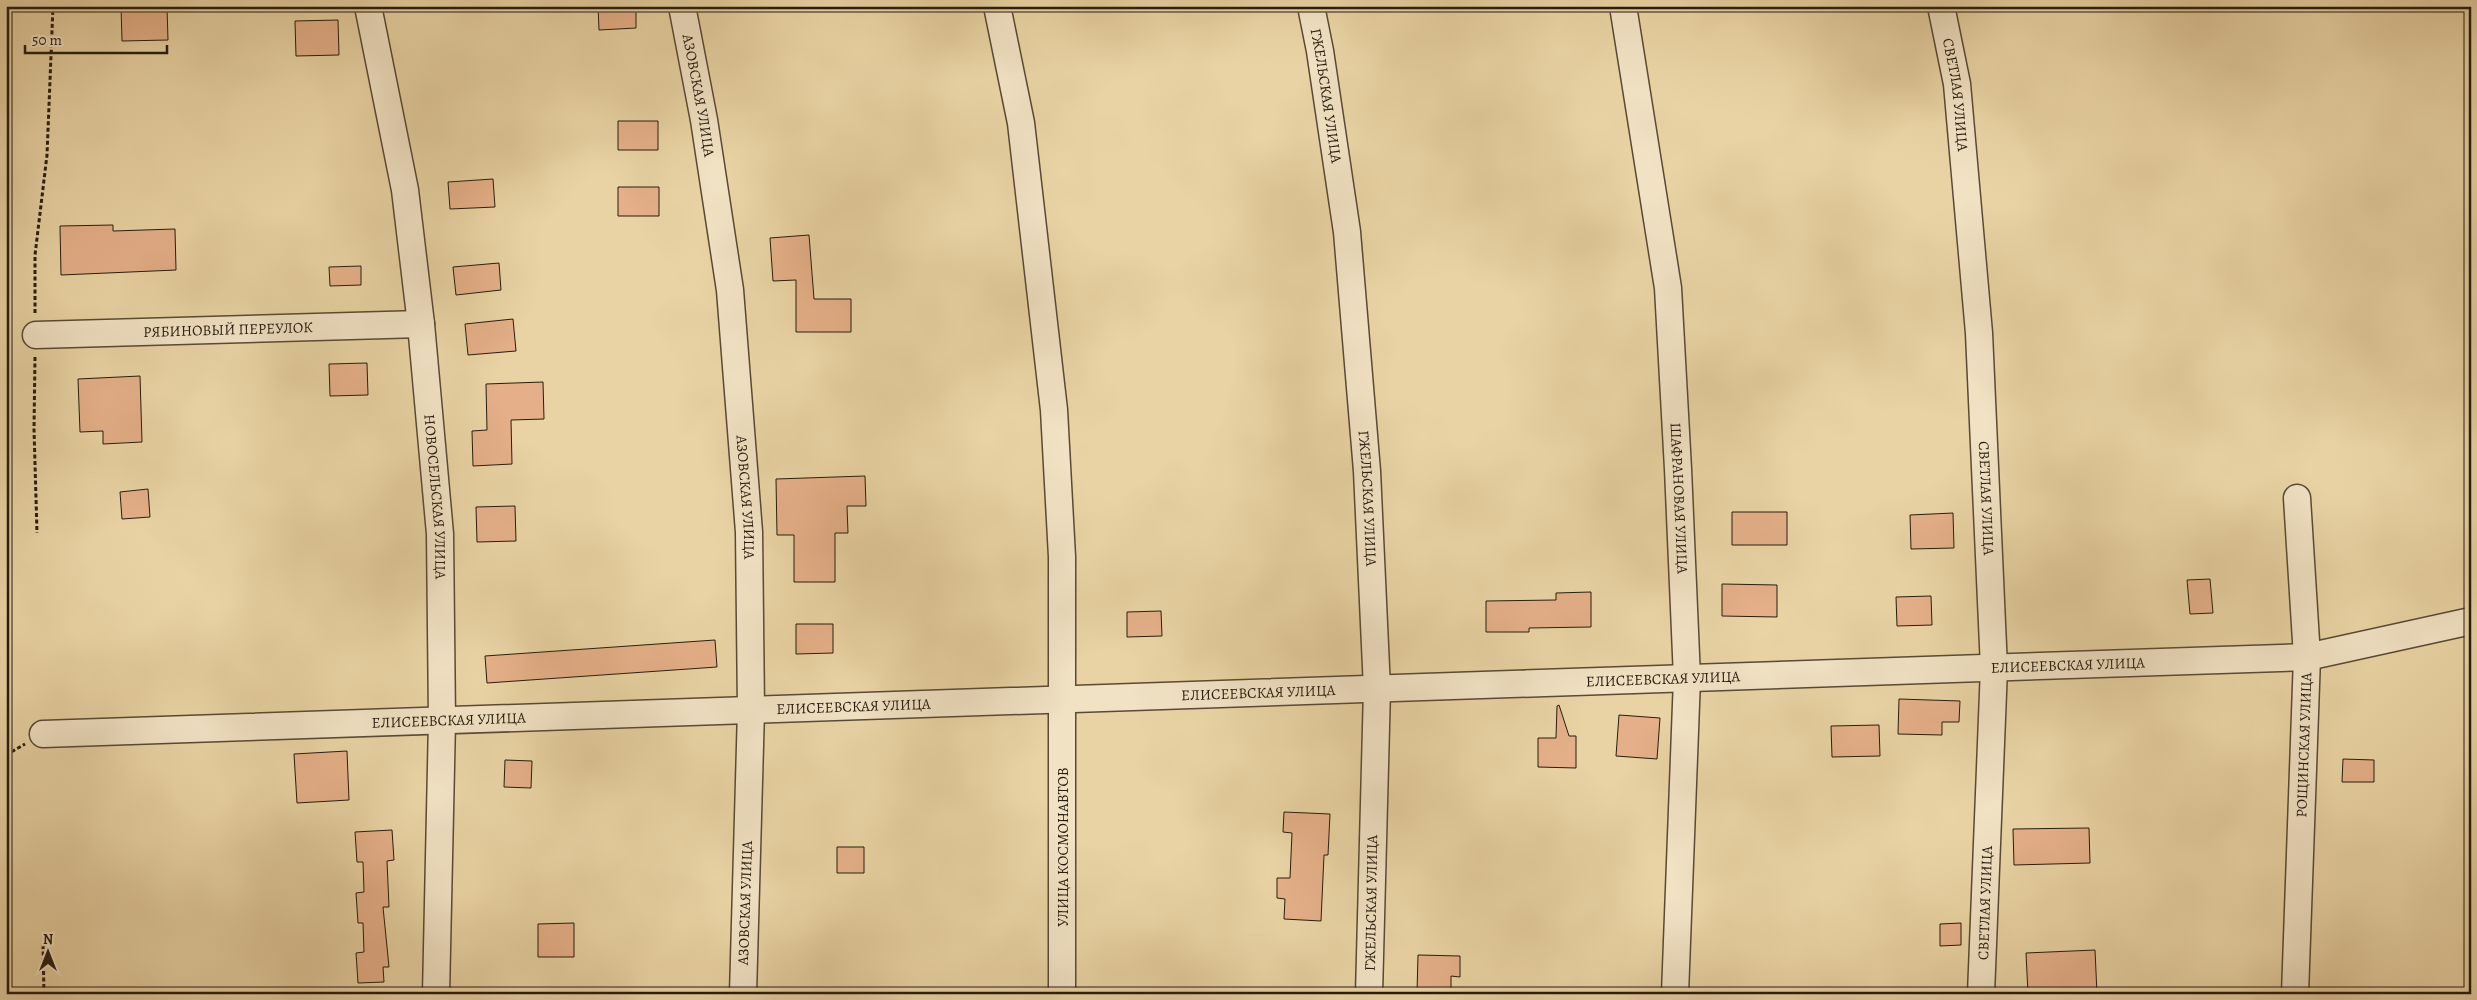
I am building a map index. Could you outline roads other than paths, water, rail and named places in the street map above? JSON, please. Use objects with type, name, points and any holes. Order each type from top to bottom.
[{"type":"street","name":"НОВОСЕЛЬСКАЯ УЛИЦА","points":[[368,6],[405,190],[421,324],[440,534],[442,721],[436,994]]},
{"type":"street","name":"АЗОВСКАЯ УЛИЦА","points":[[682,6],[704,120],[730,290],[749,532],[751,710],[743,994]]},
{"type":"street","name":"УЛИЦА КОСМОНАВТОВ","points":[[997,6],[1021,123],[1054,410],[1062,557],[1064,700],[1062,994]]},
{"type":"street","name":"ГЖЕЛЬСКАЯ УЛИЦА","points":[[1311,6],[1320,51],[1347,232],[1367,471],[1377,689],[1368,994]]},
{"type":"street","name":"ШАФРАНОВАЯ УЛИЦА","points":[[1623,6],[1668,288],[1687,678],[1675,994]]},
{"type":"street","name":"СВЕТЛАЯ УЛИЦА","points":[[1941,6],[1957,84],[1979,333],[1994,668],[1981,994]]},
{"type":"street","name":"РЯБИНОВЫЙ ПЕРЕУЛОК","points":[[36,335],[421,324]]},
{"type":"street","name":"РОЩИНСКАЯ УЛИЦА","points":[[2295,994],[2307,657],[2297,498]]},
{"type":"street","name":"ЕЛИСЕЕВСКАЯ УЛИЦА","points":[[42,734],[2307,657],[2471,621]]}]
